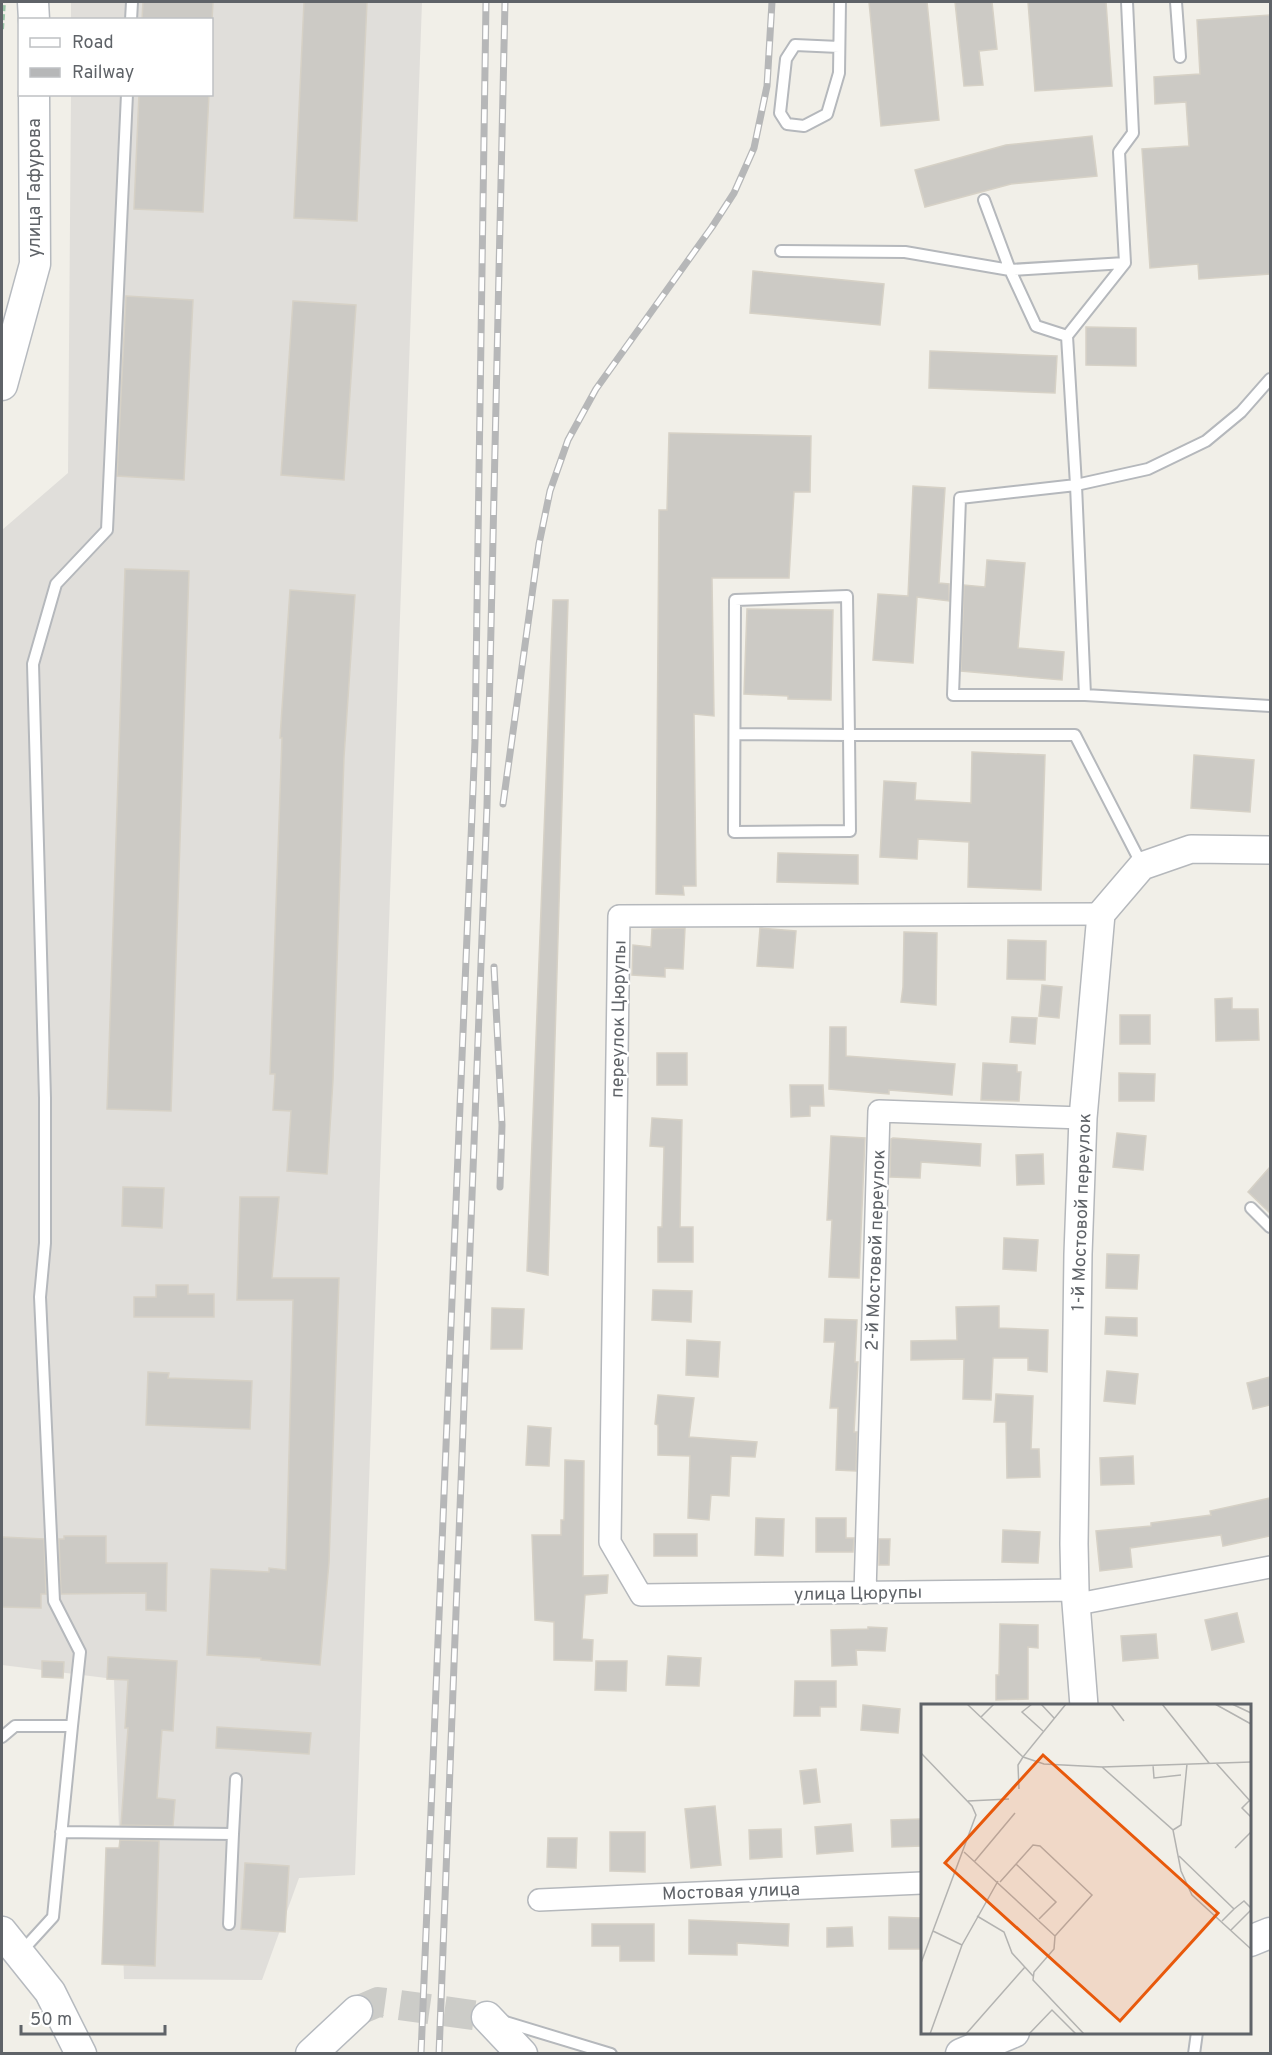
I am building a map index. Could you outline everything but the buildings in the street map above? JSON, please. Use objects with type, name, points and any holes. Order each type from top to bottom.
[{"type":"main road","points":[[33,2],[34,18]]},
{"type":"main road","name":"улица Гафурова","points":[[2,385],[35,264],[34,96]]},
{"type":"main road","points":[[1251,1941],[1270,1933]]},
{"type":"main road","points":[[10,1943],[50,1992],[81,2054]]},
{"type":"main road","points":[[311,2054],[357,2011]]},
{"type":"main road","points":[[487,2017],[522,2054]]},
{"type":"main road","points":[[961,2054],[1009,2034]]},
{"type":"street","points":[[1101,914],[1142,866],[1191,849],[1270,850]]},
{"type":"street","name":"1-й Мостовой переулок","points":[[1084,1704],[1074,1544],[1078,1254],[1083,1118],[1101,914]]},
{"type":"street","name":"переулок Цюрупы","points":[[642,1595],[610,1542],[619,916],[1101,914]]},
{"type":"street","name":"2-й Мостовой переулок","points":[[865,1593],[879,1111],[1083,1118]]},
{"type":"street","name":"улица Цюрупы","points":[[642,1595],[865,1593],[1077,1597],[1270,1567]]},
{"type":"street","name":"Мостовая улица","points":[[539,1900],[921,1883]]},
{"type":"lane","points":[[131,18],[132,2]]},
{"type":"lane","points":[[839,47],[795,45],[786,59],[780,113],[787,124],[804,126],[827,114],[839,73],[840,2]]},
{"type":"lane","points":[[1085,695],[1067,336],[1125,263],[1119,152],[1133,133],[1127,2]]},
{"type":"lane","points":[[1176,2],[1180,57]]},
{"type":"lane","points":[[10,1943],[53,1917],[80,1652],[54,1601],[40,1297],[45,1243],[45,1098],[33,664],[56,584],[107,530],[128,96]]},
{"type":"lane","points":[[984,200],[1010,270],[1036,326],[1067,336]]},
{"type":"lane","points":[[781,251],[905,252],[1010,270],[1125,263]]},
{"type":"lane","points":[[1270,379],[1241,412],[1206,441],[1148,469],[1076,485],[960,498],[953,695],[1085,695],[1270,706]]},
{"type":"lane","points":[[847,596],[849,735],[850,831],[735,832],[735,600],[847,596]]},
{"type":"lane","points":[[735,734],[1075,735],[1142,866]]},
{"type":"lane","points":[[1251,1208],[1270,1227]]},
{"type":"lane","points":[[2,1737],[15,1726],[72,1726]]},
{"type":"lane","points":[[229,1924],[236,1779]]},
{"type":"lane","points":[[62,1833],[233,1834]]},
{"type":"lane","points":[[487,2017],[611,2054]]},
{"type":"lane","points":[[1194,2054],[1197,2034]]},
{"type":"path","points":[[2,29],[4,2]]},
{"type":"shaded area","points":[[71,2],[422,2],[355,1875],[299,1878],[262,1980],[124,1979],[114,1679],[2,1665],[2,530],[68,473],[71,96],[213,96],[213,18],[71,18]]},
{"type":"tunnel","points":[[357,2011],[378,2002],[487,2017]]},
{"type":"railway","points":[[421,2054],[475,741],[486,2]]},
{"type":"railway","points":[[439,2054],[487,806],[505,2]]},
{"type":"railway","points":[[503,804],[539,544],[550,491],[568,440],[596,389],[734,193],[754,148],[767,86],[772,2]]},
{"type":"railway","points":[[494,967],[502,1125],[500,1187]]}]
